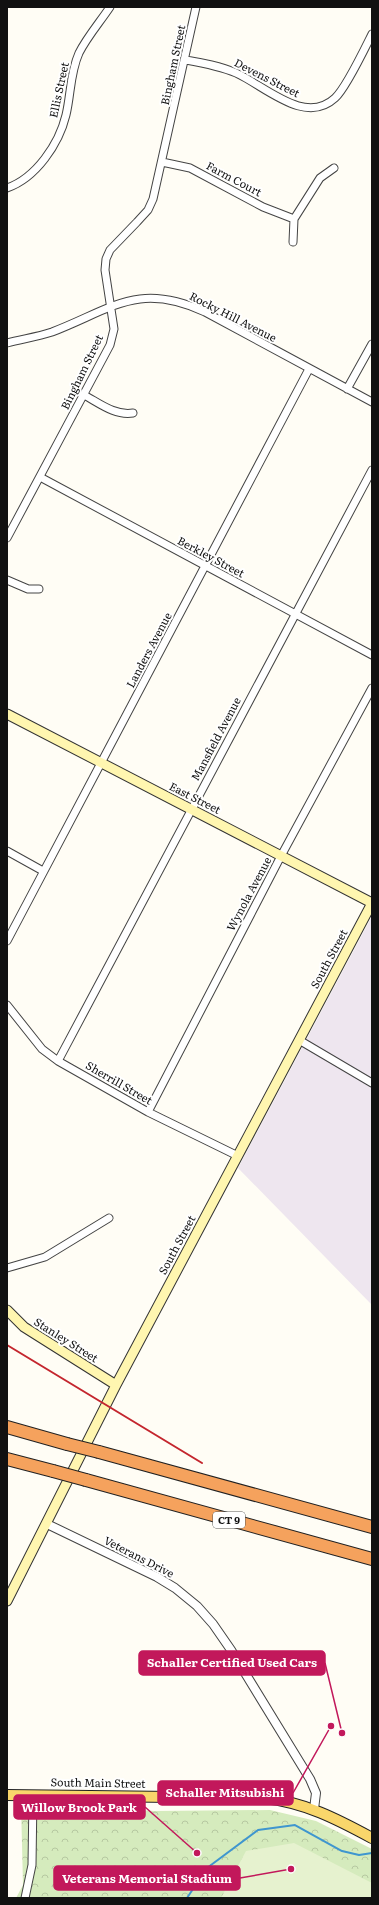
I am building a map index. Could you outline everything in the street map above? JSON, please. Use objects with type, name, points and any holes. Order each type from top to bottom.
[{"type":"highway","points":[[7,1427],[372,1527]]},
{"type":"highway","name":"CT 9","points":[[7,1459],[372,1559]]},
{"type":"main road","name":"East Street","points":[[7,714],[372,903]]},
{"type":"main road","name":"South Street","points":[[7,1601],[116,1384],[372,903]]},
{"type":"main road","name":"Stanley Street","points":[[7,1310],[24,1327],[116,1384]]},
{"type":"main road","name":"South Main Street","points":[[7,1795],[255,1797],[289,1802],[314,1809],[372,1838]]},
{"type":"street","name":"Ellis Street","points":[[7,188],[25,178],[40,164],[54,144],[63,127],[72,74],[80,52],[110,7]]},
{"type":"street","name":"Bingham Street","points":[[7,538],[110,345],[114,329],[105,270],[106,259],[110,250],[148,210],[153,199],[186,60],[196,7]]},
{"type":"street","name":"Devens Street","points":[[186,60],[224,68],[292,104],[305,108],[316,108],[326,105],[336,97],[372,34]]},
{"type":"street","name":"Farm Court","points":[[162,162],[190,168],[263,207],[294,219]]},
{"type":"street","points":[[293,242],[294,219],[320,178],[334,168]]},
{"type":"street","name":"Rocky Hill Avenue","points":[[7,343],[50,332],[111,306],[130,300],[148,298],[171,299],[188,304],[372,402]]},
{"type":"street","points":[[347,389],[372,344]]},
{"type":"street","name":"Landers Avenue","points":[[7,941],[309,369]]},
{"type":"street","points":[[84,395],[115,412],[124,415],[133,413]]},
{"type":"street","name":"Mansfield Avenue","points":[[58,1061],[372,470]]},
{"type":"street","name":"Berkley Street","points":[[40,477],[372,655]]},
{"type":"street","points":[[7,580],[28,589],[39,589]]},
{"type":"street","name":"Wynola Avenue","points":[[148,1112],[281,856],[372,688]]},
{"type":"street","points":[[7,851],[43,871]]},
{"type":"street","name":"Sherrill Street","points":[[7,1005],[42,1049],[58,1061],[148,1112],[238,1156]]},
{"type":"street","points":[[300,1040],[372,1083]]},
{"type":"street","points":[[7,1268],[45,1257],[109,1218]]},
{"type":"street","name":"Veterans Drive","points":[[47,1524],[157,1577],[186,1597],[205,1615],[231,1650],[310,1779],[316,1793],[314,1809]]},
{"type":"street","points":[[25,1898],[32,1865],[33,1795]]},
{"type":"shaded area","points":[[372,916],[372,1305],[238,1168]]},
{"type":"green space","points":[[21,1804],[155,1811],[270,1810],[316,1821],[372,1849],[372,1898],[16,1898],[23,1885]]},
{"type":"green space","points":[[294,1843],[372,1883],[372,1898],[221,1898],[246,1851]]},
{"type":"waterway","points":[[187,1898],[207,1868],[258,1830],[295,1825],[342,1851],[359,1855],[372,1853]]},
{"type":"railway","points":[[7,1345],[202,1463]]},
{"type":"place","name":"Schaller Mitsubishi","points":[[331,1726]]},
{"type":"place","name":"Schaller Certified Used Cars","points":[[342,1733]]},
{"type":"place","name":"Willow Brook Park","points":[[197,1853]]},
{"type":"place","name":"Veterans Memorial Stadium","points":[[291,1869]]}]
